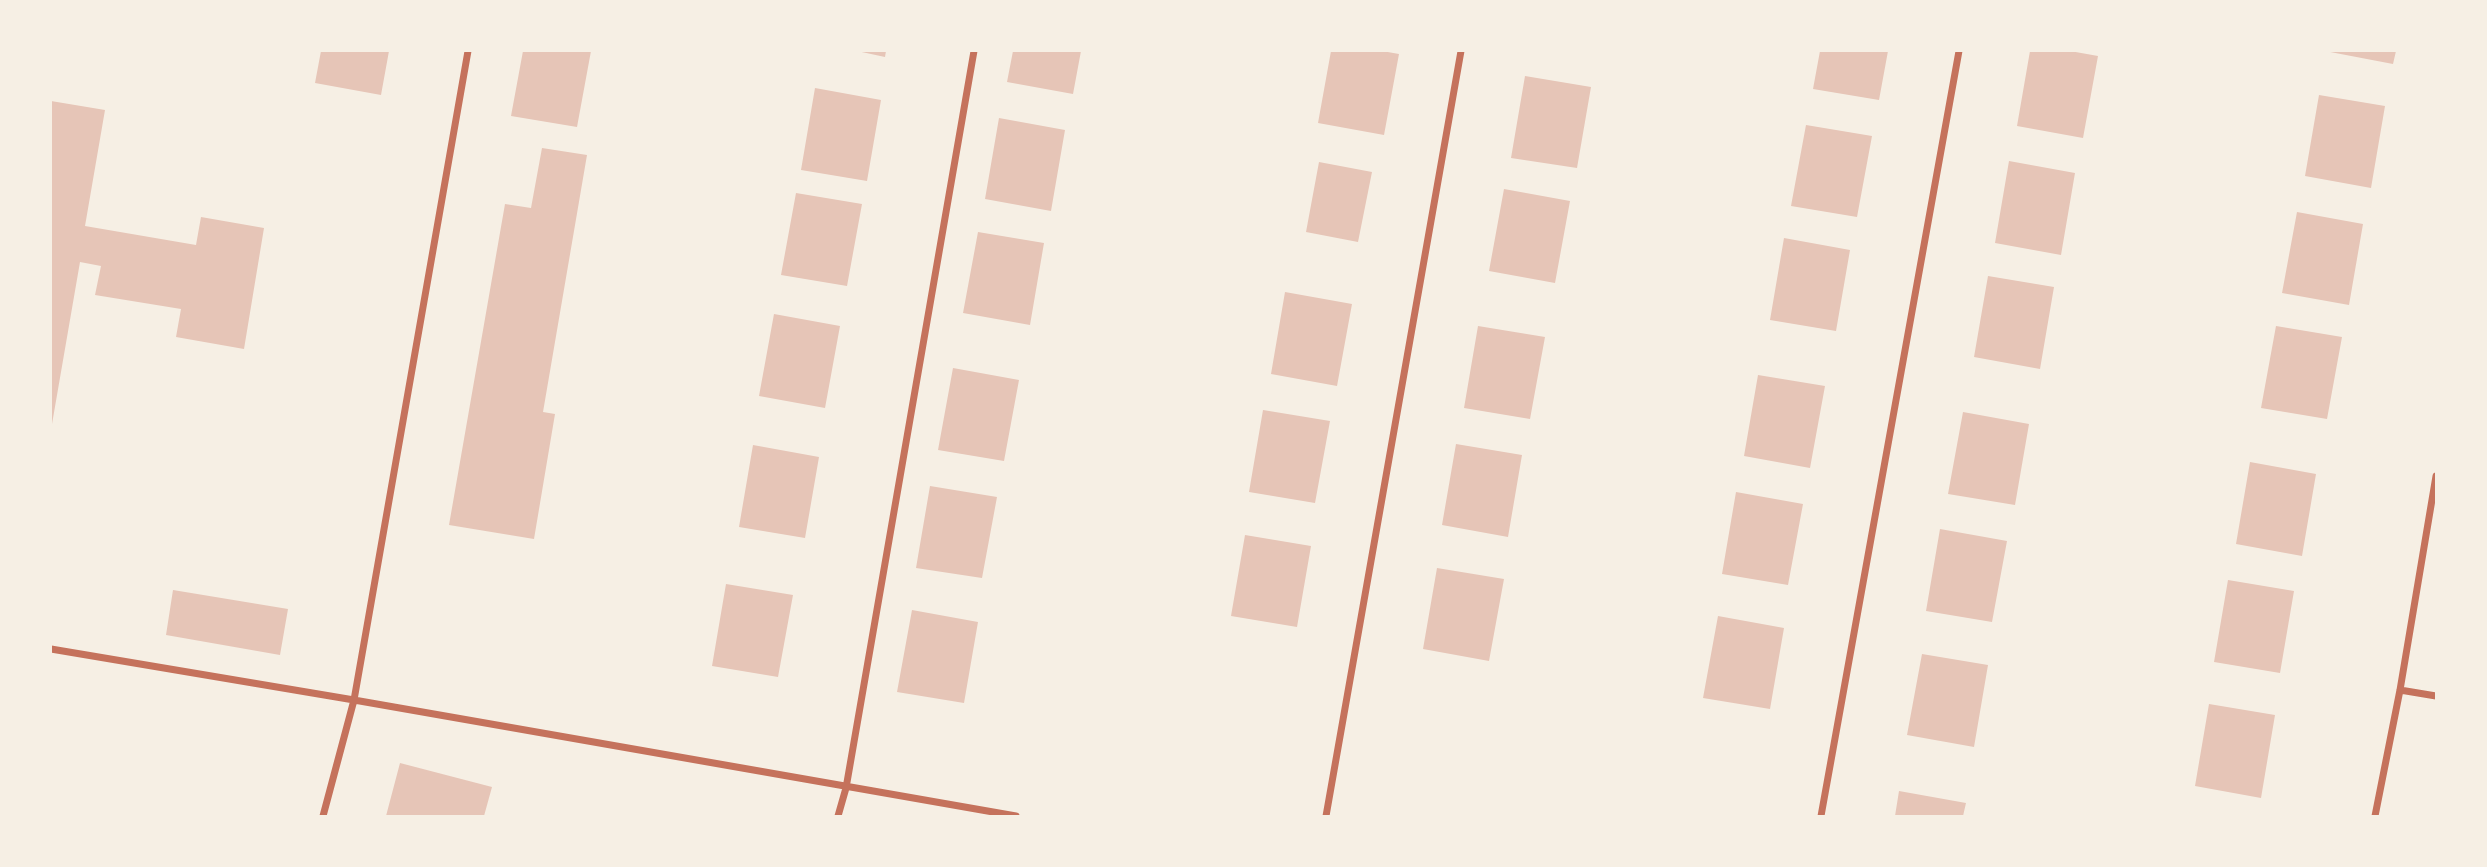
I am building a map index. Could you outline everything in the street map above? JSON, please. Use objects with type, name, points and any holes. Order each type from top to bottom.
[{"type":"street","points":[[323,816],[354,699],[468,51]]},
{"type":"street","points":[[838,816],[846,788],[974,51]]},
{"type":"street","points":[[1326,816],[1461,51]]},
{"type":"street","points":[[1821,816],[1959,51]]},
{"type":"street","points":[[2375,816],[2400,690],[2436,476]]},
{"type":"street","points":[[51,649],[354,699],[1016,816]]},
{"type":"street","points":[[2400,690],[2436,696]]},
{"type":"building","points":[[321,51],[389,51],[381,95],[315,83]]},
{"type":"building","points":[[523,51],[591,51],[577,127],[511,116]]},
{"type":"building","points":[[857,51],[886,51],[885,57]]},
{"type":"building","points":[[1013,51],[1081,51],[1073,94],[1007,82]]},
{"type":"building","points":[[1331,51],[1382,51],[1399,54],[1384,135],[1318,123]]},
{"type":"building","points":[[1820,51],[1888,51],[1879,100],[1813,89]]},
{"type":"building","points":[[2030,51],[2070,51],[2098,56],[2083,138],[2017,126]]},
{"type":"building","points":[[2325,51],[2396,51],[2393,64]]},
{"type":"building","points":[[1525,76],[1591,87],[1577,168],[1511,158]]},
{"type":"building","points":[[815,88],[881,100],[867,181],[801,170]]},
{"type":"building","points":[[2319,95],[2385,106],[2371,188],[2305,176]]},
{"type":"building","points":[[51,101],[105,110],[85,226],[196,245],[201,217],[264,228],[244,349],[176,337],[181,309],[95,295],[101,266],[80,262],[52,424]]},
{"type":"building","points":[[999,118],[1065,130],[1051,211],[985,199]]},
{"type":"building","points":[[1806,125],[1872,136],[1857,217],[1791,206]]},
{"type":"building","points":[[542,148],[587,155],[543,412],[555,414],[534,539],[449,525],[505,204],[531,208]]},
{"type":"building","points":[[2009,161],[2075,173],[2061,255],[1995,243]]},
{"type":"building","points":[[1319,162],[1372,172],[1358,242],[1306,232]]},
{"type":"building","points":[[1504,189],[1570,201],[1555,283],[1489,271]]},
{"type":"building","points":[[796,193],[862,204],[847,286],[781,275]]},
{"type":"building","points":[[2297,212],[2363,224],[2349,305],[2282,293]]},
{"type":"building","points":[[978,232],[1044,243],[1030,325],[963,313]]},
{"type":"building","points":[[1784,238],[1850,250],[1836,331],[1770,320]]},
{"type":"building","points":[[1988,276],[2054,287],[2040,369],[1974,357]]},
{"type":"building","points":[[1285,292],[1352,304],[1337,386],[1271,374]]},
{"type":"building","points":[[774,314],[840,326],[825,408],[759,396]]},
{"type":"building","points":[[1478,326],[1545,337],[1530,419],[1464,408]]},
{"type":"building","points":[[2276,326],[2342,337],[2327,419],[2261,408]]},
{"type":"building","points":[[953,368],[1019,380],[1004,461],[938,450]]},
{"type":"building","points":[[1758,375],[1825,386],[1810,468],[1744,456]]},
{"type":"building","points":[[1263,410],[1330,421],[1315,503],[1249,492]]},
{"type":"building","points":[[1963,412],[2029,424],[2015,505],[1948,494]]},
{"type":"building","points":[[1456,444],[1522,455],[1508,537],[1442,525]]},
{"type":"building","points":[[753,445],[819,457],[805,538],[739,527]]},
{"type":"building","points":[[2250,462],[2316,474],[2302,556],[2236,544]]},
{"type":"building","points":[[930,486],[997,497],[982,578],[916,568]]},
{"type":"building","points":[[1736,492],[1803,504],[1788,585],[1722,574]]},
{"type":"building","points":[[1940,529],[2007,541],[1992,622],[1926,611]]},
{"type":"building","points":[[1245,535],[1311,546],[1297,627],[1231,616]]},
{"type":"building","points":[[1437,568],[1504,579],[1489,661],[1423,649]]},
{"type":"building","points":[[2228,580],[2294,591],[2280,673],[2214,662]]},
{"type":"building","points":[[726,584],[793,595],[778,677],[712,666]]},
{"type":"building","points":[[173,590],[288,609],[280,655],[166,635]]},
{"type":"building","points":[[912,610],[978,622],[964,703],[897,692]]},
{"type":"building","points":[[1718,616],[1784,628],[1770,709],[1703,698]]},
{"type":"building","points":[[1922,654],[1988,665],[1974,747],[1907,735]]},
{"type":"building","points":[[2209,704],[2275,715],[2261,798],[2195,786]]},
{"type":"building","points":[[400,763],[492,787],[484,816],[386,816]]},
{"type":"building","points":[[1899,791],[1966,803],[1963,816],[1895,816]]}]
